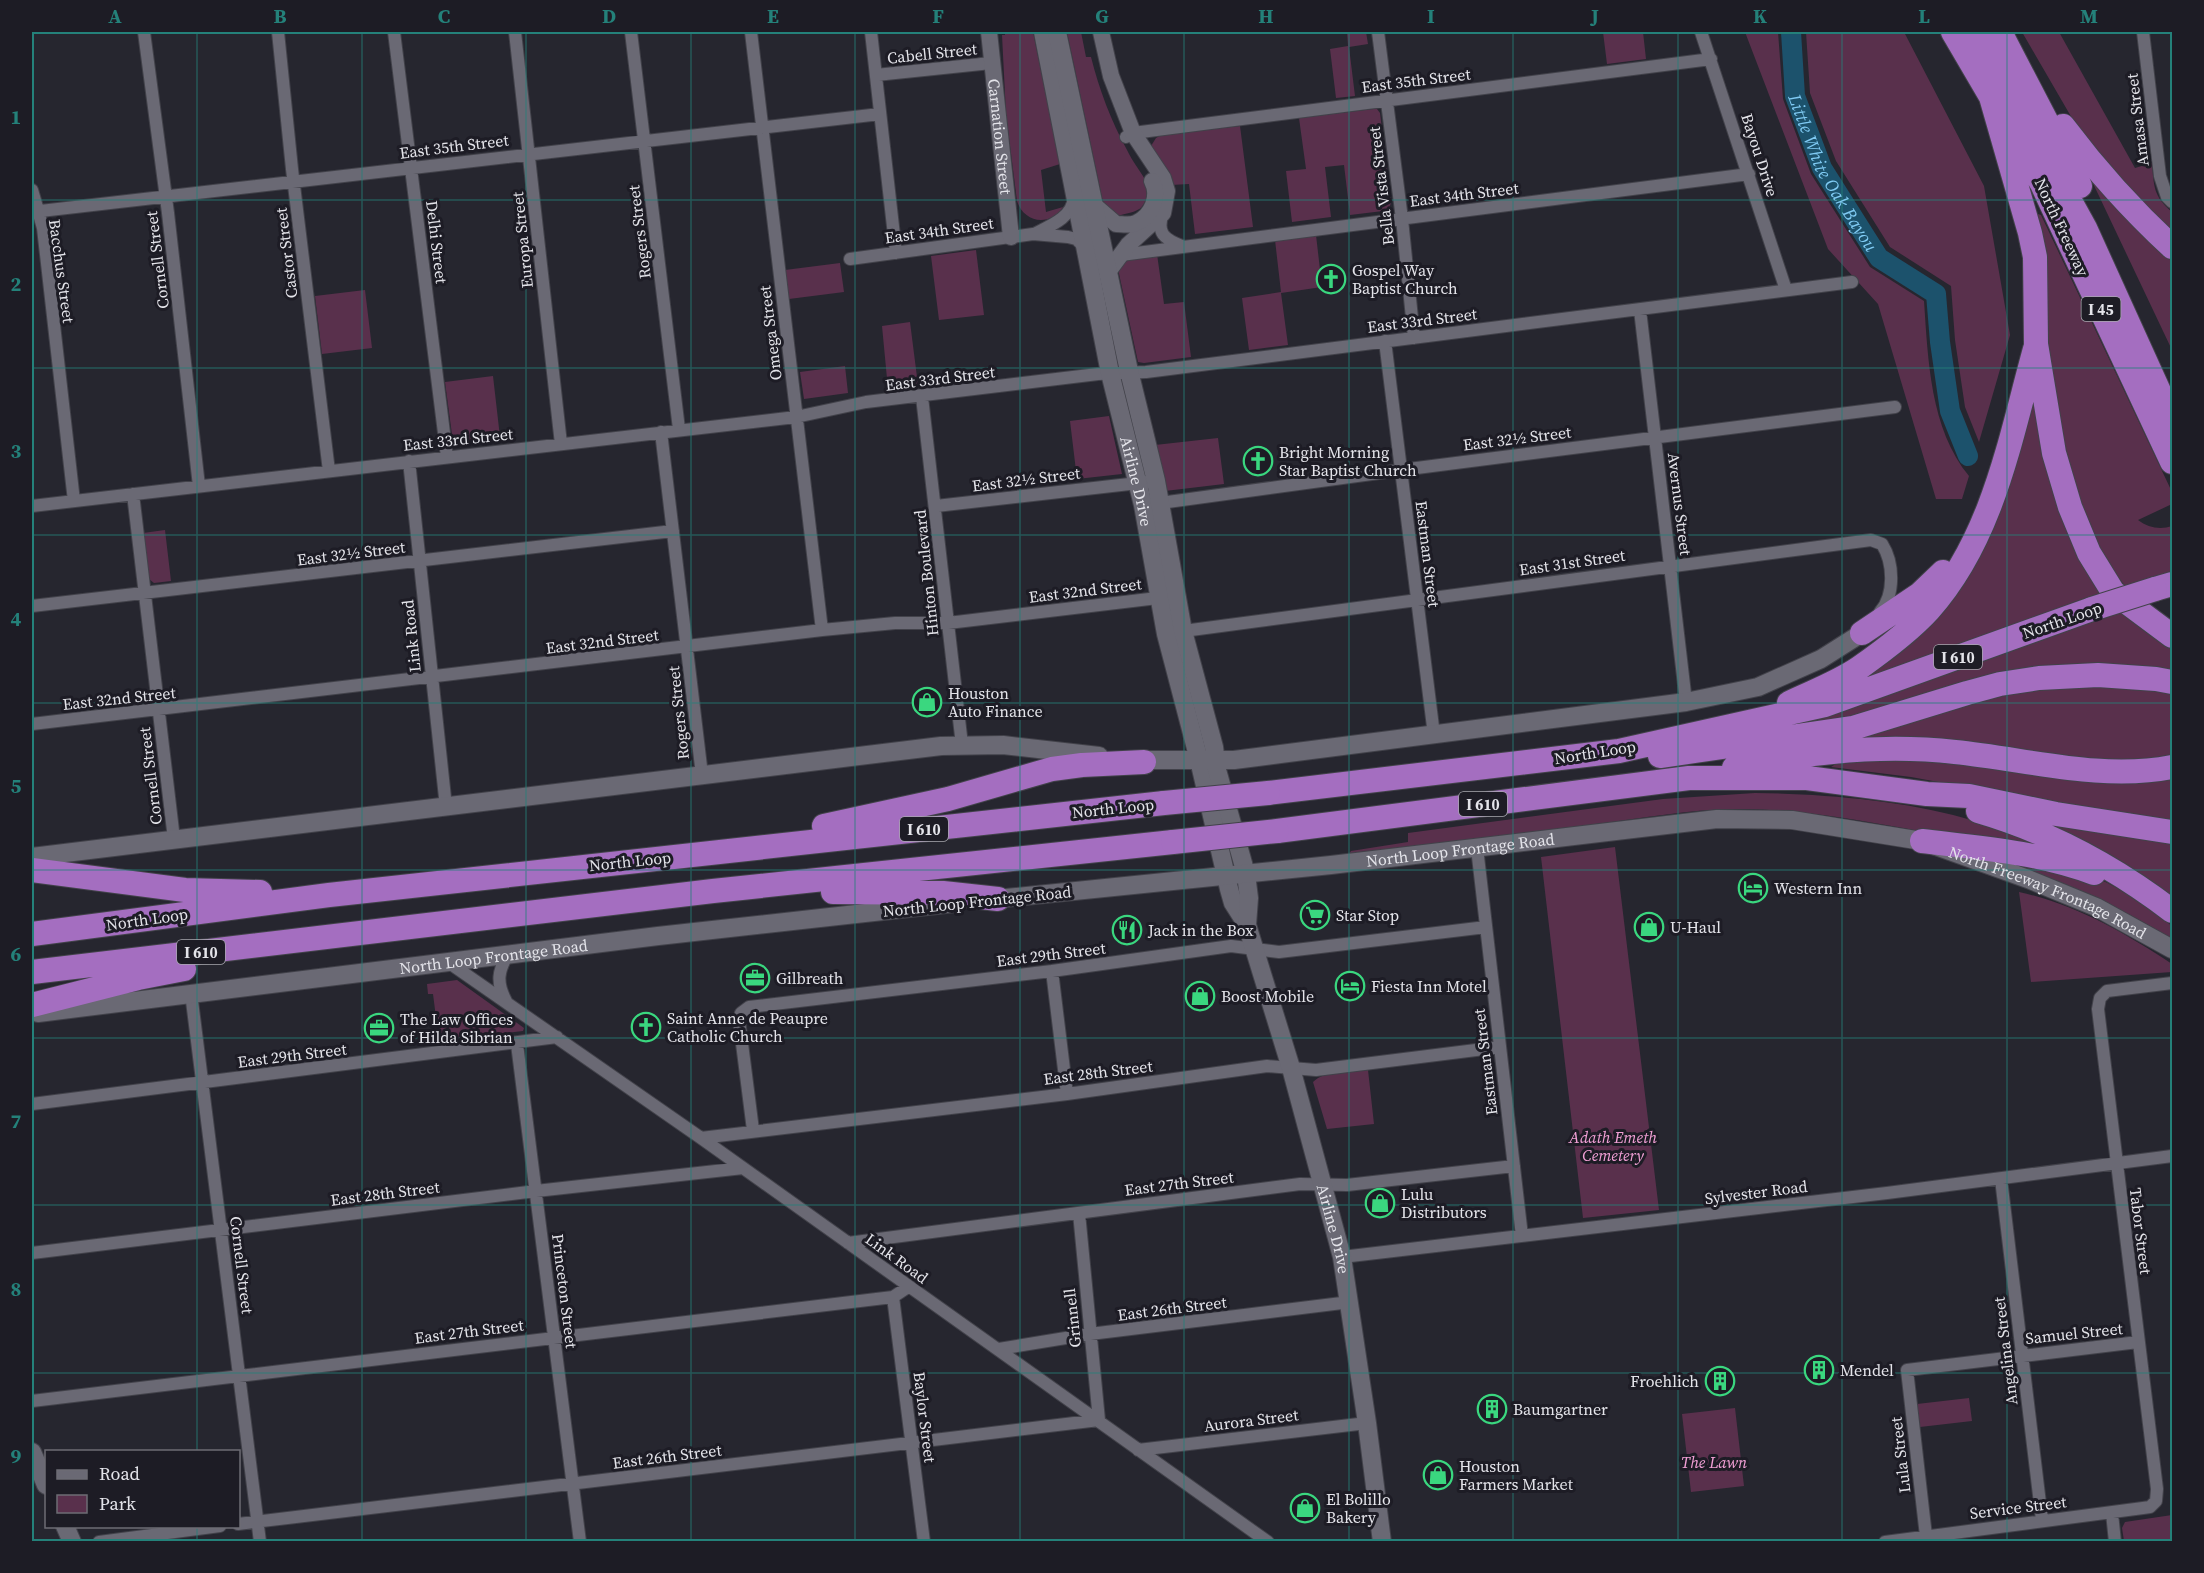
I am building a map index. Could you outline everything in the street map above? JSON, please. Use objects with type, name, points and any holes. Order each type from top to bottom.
[{"type":"highway","name":"North Freeway","points":[[1953,32],[2042,184],[2172,462]]},
{"type":"highway","name":"North Freeway","points":[[1977,32],[2085,228],[2172,420]]},
{"type":"highway","name":"North Freeway","points":[[2000,32],[2101,227],[2172,381]]},
{"type":"highway","points":[[2022,71],[2092,166],[2172,247]]},
{"type":"highway","points":[[1991,97],[2033,249],[2036,344],[2054,453],[2070,507],[2089,553],[2113,592],[2172,636]]},
{"type":"highway","points":[[1758,719],[1857,670],[1912,627],[1930,609],[1954,578],[1992,500],[2036,344]]},
{"type":"highway","points":[[1862,633],[1920,594],[1972,543]]},
{"type":"highway","name":"North Loop","points":[[32,934],[329,895],[1268,793],[1619,751],[1825,705],[2091,609],[2164,587]]},
{"type":"highway","points":[[1619,751],[1656,757],[1853,728],[1978,690],[2039,678],[2098,675],[2172,682]]},
{"type":"highway","points":[[1689,778],[1763,761],[1838,752],[1914,748],[2120,772],[2172,767]]},
{"type":"highway","points":[[685,855],[948,799],[1052,769],[1144,762]]},
{"type":"highway","name":"I 610","points":[[32,972],[713,891],[1277,831],[1689,778],[1807,778],[1927,794],[1969,796],[2056,814],[2172,832]]},
{"type":"highway","points":[[1927,794],[1998,817],[2085,854],[2134,882],[2172,912]]},
{"type":"highway","points":[[1922,841],[2005,850],[2070,864],[2124,886],[2172,912]]},
{"type":"highway","points":[[32,870],[185,890],[329,895]]},
{"type":"highway","points":[[713,891],[943,892],[998,898]]},
{"type":"highway","points":[[32,1005],[138,978],[370,933]]},
{"type":"main road","name":"Airline Drive","points":[[1043,32],[1110,373],[1147,482]]},
{"type":"main road","name":"Airline Drive","points":[[1057,32],[1129,371],[1167,597],[1208,760],[1246,874],[1250,898],[1247,925]]},
{"type":"main road","points":[[32,857],[962,745],[1024,747],[1144,762],[1234,760],[1686,702],[1758,687],[1821,659],[1862,633]]},
{"type":"main road","name":"Airline Drive","points":[[1208,760],[1226,876],[1233,903],[1247,925],[1291,1068],[1342,1257],[1382,1542]]},
{"type":"main road","name":"North Loop Frontage Road","points":[[32,1014],[905,907],[1246,874],[1717,819],[1792,820],[1922,841]]},
{"type":"main road","name":"North Freeway Frontage Road","points":[[1922,841],[2028,879],[2097,907],[2172,949]]},
{"type":"main road","points":[[32,1452],[45,1483]]},
{"type":"main road","points":[[65,1528],[72,1542]]},
{"type":"street","name":"Cornell Street","points":[[144,32],[166,196],[199,486]]},
{"type":"street","name":"Castor Street","points":[[278,32],[329,471]]},
{"type":"street","name":"Delhi Street","points":[[394,32],[447,457]]},
{"type":"street","name":"Europa Street","points":[[515,32],[561,444]]},
{"type":"street","name":"Rogers Street","points":[[631,32],[679,429]]},
{"type":"street","name":"Omega Street","points":[[751,32],[822,630]]},
{"type":"street","points":[[871,32],[896,253]]},
{"type":"street","points":[[1091,32],[1107,96],[1130,135],[1156,188],[1154,204],[1148,215],[1135,224],[1116,224],[1093,204]]},
{"type":"street","points":[[1101,32],[1111,76],[1130,135],[1166,185],[1160,222],[1163,236],[1183,247]]},
{"type":"street","name":"Bella Vista Street","points":[[1378,32],[1402,219],[1414,338]]},
{"type":"street","name":"Bayou Drive","points":[[1701,32],[1786,290]]},
{"type":"street","name":"Amasa Street","points":[[2143,32],[2160,176],[2167,197],[2172,202]]},
{"type":"street","name":"Carnation Street","points":[[991,33],[991,63],[1011,237]]},
{"type":"street","name":"East 35th Street","points":[[1130,135],[1711,59]]},
{"type":"street","name":"Cabell Street","points":[[876,75],[991,63]]},
{"type":"street","name":"East 35th Street","points":[[34,211],[880,114]]},
{"type":"street","name":"East 34th Street","points":[[1121,255],[1749,174]]},
{"type":"street","name":"East 34th Street","points":[[1033,234],[1059,221],[1071,209],[1075,189]]},
{"type":"street","name":"Bacchus Street","points":[[32,190],[34,211],[43,228],[74,501]]},
{"type":"street","points":[[1108,272],[1128,245],[1162,213]]},
{"type":"street","name":"East 34th Street","points":[[850,259],[1033,234],[1076,239],[1086,248]]},
{"type":"street","name":"East 33rd Street","points":[[32,506],[796,417],[866,402],[1110,373],[1146,372],[1852,282]]},
{"type":"street","name":"Avernus Street","points":[[1640,310],[1672,566],[1686,702]]},
{"type":"street","name":"Eastman Street","points":[[1385,341],[1434,735]]},
{"type":"street","name":"Hinton Boulevard","points":[[922,397],[962,745]]},
{"type":"street","name":"East 32½ Street","points":[[1151,504],[1896,407]]},
{"type":"street","name":"Rogers Street","points":[[661,432],[702,776]]},
{"type":"street","name":"Link Road","points":[[409,461],[446,807]]},
{"type":"street","name":"East 32½ Street","points":[[936,506],[1147,482]]},
{"type":"street","name":"Cornell Street","points":[[133,494],[174,839]]},
{"type":"street","name":"East 32½ Street","points":[[32,606],[673,531]]},
{"type":"street","name":"East 31st Street","points":[[1175,633],[1864,540],[1878,541],[1884,547],[1888,558],[1892,591],[1886,605],[1862,633]]},
{"type":"street","name":"East 32nd Street","points":[[32,724],[822,630],[894,623],[948,623],[1167,597]]},
{"type":"street","name":"Eastman Street","points":[[1477,848],[1522,1236]]},
{"type":"street","name":"East 29th Street","points":[[753,1130],[739,1020],[746,1008],[1052,971],[1231,946],[1279,952],[1486,927]]},
{"type":"street","points":[[506,1001],[499,987],[498,977],[508,954]]},
{"type":"street","name":"Link Road","points":[[448,962],[701,1137],[1268,1542]]},
{"type":"street","points":[[1052,971],[1067,1094]]},
{"type":"street","name":"Tabor Street","points":[[2154,1504],[2157,1489],[2098,1003],[2102,994],[2107,991],[2172,983]]},
{"type":"street","name":"Cornell Street","points":[[191,993],[260,1542]]},
{"type":"street","name":"East 29th Street","points":[[32,1104],[517,1044],[557,1037]]},
{"type":"street","name":"Princeton Street","points":[[517,1044],[580,1542]]},
{"type":"street","name":"East 28th Street","points":[[701,1137],[1067,1094],[1267,1066],[1316,1070],[1500,1047]]},
{"type":"street","name":"Sylvester Road","points":[[1342,1257],[2001,1179],[2172,1156]]},
{"type":"street","name":"East 27th Street","points":[[848,1243],[1300,1184],[1347,1185],[1514,1166]]},
{"type":"street","name":"East 28th Street","points":[[32,1253],[743,1168]]},
{"type":"street","name":"Angelina Street","points":[[2001,1179],[2043,1520]]},
{"type":"street","name":"Grinnell","points":[[1079,1212],[1100,1420]]},
{"type":"street","name":"East 27th Street","points":[[32,1401],[893,1298],[908,1287]]},
{"type":"street","name":"Baylor Street","points":[[893,1298],[924,1542]]},
{"type":"street","name":"East 26th Street","points":[[999,1349],[1090,1334],[1350,1302]]},
{"type":"street","name":"Samuel Street","points":[[1907,1370],[2138,1342]]},
{"type":"street","name":"Lula Street","points":[[1907,1370],[1926,1536]]},
{"type":"street","name":"East 26th Street","points":[[240,1524],[1100,1420]]},
{"type":"street","name":"Aurora Street","points":[[1138,1450],[1367,1423]]},
{"type":"street","name":"Service Street","points":[[1885,1542],[2043,1520],[2112,1513],[2150,1507],[2154,1504]]},
{"type":"street","points":[[2112,1513],[2115,1542]]},
{"type":"street","points":[[99,1542],[212,1528]]},
{"type":"green space","points":[[1005,32],[1033,32],[1060,164],[1041,170],[1046,212],[1063,207],[1058,213],[1045,220],[1031,218],[1025,214],[1017,201],[1006,114],[1002,35],[1005,35]]},
{"type":"green space","points":[[1067,32],[1081,32],[1086,57],[1091,57],[1102,93],[1121,139],[1149,187],[1143,206],[1136,211],[1117,216],[1104,207]]},
{"type":"green space","points":[[1347,32],[1366,32],[1368,44],[1349,47],[1355,96],[1336,98],[1330,49],[1348,46]]},
{"type":"green space","points":[[1603,32],[1643,32],[1646,59],[1607,64]]},
{"type":"green space","points":[[1745,32],[1778,32],[1783,99],[1811,174],[1870,267],[1924,301],[1933,393],[1946,437],[1969,476],[1962,499],[1936,499],[1878,304],[1828,249]]},
{"type":"green space","points":[[1806,32],[1904,32],[1984,186],[2010,335],[1979,442],[1965,407],[1955,340],[1951,286],[1890,247],[1836,161],[1810,93]]},
{"type":"green space","points":[[2022,32],[2059,32],[2135,168],[2152,163],[2158,196],[2172,212],[2172,235],[2158,224],[2080,132]]},
{"type":"green space","points":[[1377,109],[1380,113],[1391,203],[1389,208],[1383,211],[1350,215],[1344,165],[1325,167],[1331,217],[1292,222],[1286,171],[1306,169],[1299,118]]},
{"type":"green space","points":[[1240,126],[1253,227],[1195,234],[1189,184],[1171,185],[1151,146],[1161,135]]},
{"type":"green space","points":[[2090,177],[2148,239],[2172,261],[2172,350]]},
{"type":"green space","points":[[2038,214],[2041,215],[2172,492],[2172,504],[2138,520],[2155,528],[2172,526],[2172,572],[2125,586],[2093,539],[2057,432],[2047,341]]},
{"type":"green space","points":[[1316,235],[1322,287],[1281,293],[1288,345],[1249,350],[1242,298],[1281,292],[1275,240]]},
{"type":"green space","points":[[976,250],[984,315],[939,320],[931,256]]},
{"type":"green space","points":[[1157,254],[1164,304],[1184,302],[1191,357],[1144,363],[1138,362],[1118,269],[1125,260]]},
{"type":"green space","points":[[840,263],[844,292],[789,299],[785,270]]},
{"type":"green space","points":[[365,290],[372,348],[322,354],[315,296]]},
{"type":"green space","points":[[910,322],[918,385],[888,389],[882,326]]},
{"type":"green space","points":[[845,366],[848,393],[804,399],[800,372]]},
{"type":"green space","points":[[493,376],[500,437],[453,442],[445,382]]},
{"type":"green space","points":[[2032,392],[2108,591],[2074,602],[2074,604],[1886,676],[1848,680],[1926,622]]},
{"type":"green space","points":[[1109,416],[1122,474],[1077,479],[1070,421]]},
{"type":"green space","points":[[1218,438],[1224,484],[1165,491],[1155,445]]},
{"type":"green space","points":[[165,530],[171,581],[154,583],[149,579],[143,533]]},
{"type":"green space","points":[[2122,608],[2172,649],[2172,672],[2136,667],[1788,728],[1788,724]]},
{"type":"green space","points":[[2036,686],[2172,689],[2172,760],[2146,763],[1855,738],[1860,733]]},
{"type":"green space","points":[[1868,757],[2172,777],[2172,825],[1911,777],[1831,767],[1837,763]]},
{"type":"green space","points":[[1755,793],[1833,797],[1914,807],[1976,822],[2059,852],[1980,842],[1824,815],[1726,809],[1349,854],[1351,851],[1408,842],[1408,833],[1663,799]]},
{"type":"green space","points":[[2031,818],[2172,843],[2172,901]]},
{"type":"green space","name":"Adath Emeth Cemetery","points":[[1615,847],[1659,1210],[1583,1218],[1541,857]]},
{"type":"green space","points":[[1987,856],[2097,878],[2127,894],[2172,926],[2172,939],[2127,913],[2082,892]]},
{"type":"green space","points":[[2019,892],[2060,904],[2099,921],[2172,964],[2172,972],[2031,982]]},
{"type":"green space","points":[[457,980],[524,1028],[523,1031],[439,1041],[433,994],[428,994],[427,984]]},
{"type":"green space","points":[[1368,1070],[1374,1124],[1327,1129],[1313,1082],[1331,1073]]},
{"type":"green space","points":[[1969,1398],[1972,1421],[1920,1427],[1917,1404]]},
{"type":"green space","name":"The Lawn","points":[[1735,1408],[1744,1486],[1691,1492],[1682,1414]]},
{"type":"green space","points":[[2172,1515],[2172,1541],[2124,1541],[2122,1528],[2125,1522]]},
{"type":"waterway","name":"Little White Oak Bayou","points":[[1791,32],[1795,96],[1822,168],[1879,258],[1936,294],[1950,411],[1968,456]]},
{"type":"place","name":"Gospel Way Baptist Church","points":[[1331,279]]},
{"type":"place","name":"Bright Morning Star Baptist Church","points":[[1258,461]]},
{"type":"place","name":"Houston Auto Finance","points":[[927,702]]},
{"type":"place","name":"Western Inn","points":[[1753,888]]},
{"type":"place","name":"Star Stop","points":[[1315,915]]},
{"type":"place","name":"U-Haul","points":[[1649,927]]},
{"type":"place","name":"Jack in the Box","points":[[1127,930]]},
{"type":"place","name":"Gilbreath","points":[[755,978]]},
{"type":"place","name":"Fiesta Inn Motel","points":[[1350,986]]},
{"type":"place","name":"Boost Mobile","points":[[1200,996]]},
{"type":"place","name":"Saint Anne de Peaupre Catholic Church","points":[[646,1027]]},
{"type":"place","name":"The Law Offices of Hilda Sibrian","points":[[379,1028]]},
{"type":"place","name":"Lulu Distributors","points":[[1380,1203]]},
{"type":"place","name":"Mendel","points":[[1819,1370]]},
{"type":"place","name":"Froehlich","points":[[1720,1381]]},
{"type":"place","name":"Baumgartner","points":[[1492,1409]]},
{"type":"place","name":"Houston Farmers Market","points":[[1438,1475]]},
{"type":"place","name":"El Bolillo Bakery","points":[[1305,1508]]}]
